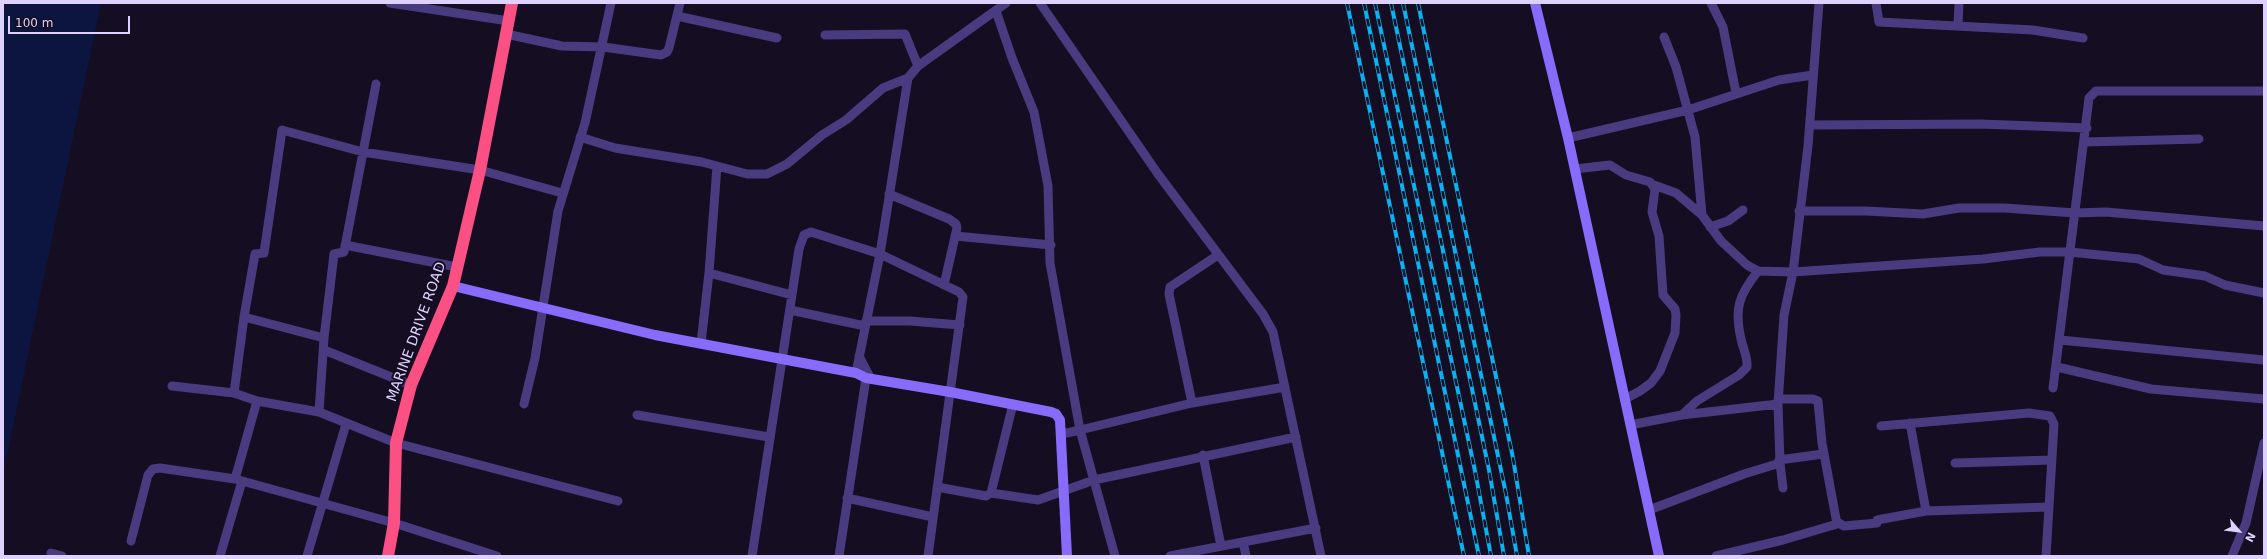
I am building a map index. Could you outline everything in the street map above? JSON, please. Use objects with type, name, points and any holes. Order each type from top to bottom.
[{"type":"highway","name":"MARINE DRIVE ROAD","points":[[388,556],[394,523],[396,443],[411,385],[453,286],[480,170],[512,3]]},
{"type":"main road","points":[[1535,3],[1575,169],[1659,556]]},
{"type":"main road","points":[[453,286],[652,334],[856,373],[868,379],[950,392],[1014,404],[1056,414],[1060,420],[1062,434],[1067,556]]},
{"type":"street","points":[[390,3],[425,6],[509,21]]},
{"type":"street","points":[[524,404],[535,358],[562,193],[580,137],[603,47],[611,3]]},
{"type":"street","points":[[506,34],[562,46],[603,47],[662,55],[667,52],[669,48],[680,3]]},
{"type":"street","points":[[580,137],[615,148],[717,166],[757,175],[777,171],[822,135],[846,120],[883,88],[908,78],[918,66],[1006,3]]},
{"type":"street","points":[[1040,3],[1158,174],[1263,314],[1273,332],[1321,556]]},
{"type":"street","points":[[1711,3],[1723,27],[1736,93]]},
{"type":"street","points":[[1783,488],[1780,461],[1778,401],[1784,315],[1793,272],[1810,126],[1813,75],[1818,46],[1819,3]]},
{"type":"street","points":[[1876,3],[1879,22],[2033,30],[2083,38]]},
{"type":"street","points":[[1958,25],[1959,3]]},
{"type":"street","points":[[996,11],[1012,58],[1034,112],[1048,186],[1051,246],[1050,263],[1080,430],[1115,556]]},
{"type":"street","points":[[677,16],[777,38]]},
{"type":"street","points":[[825,35],[905,34],[918,66]]},
{"type":"street","points":[[1664,37],[1673,57],[1688,110],[1697,150],[1699,197],[1702,215]]},
{"type":"street","points":[[1568,138],[1688,110],[1779,80],[1813,75]]},
{"type":"street","points":[[856,373],[880,254],[908,78]]},
{"type":"street","points":[[319,412],[324,338],[334,254],[344,252],[376,84]]},
{"type":"street","points":[[2053,388],[2057,367],[2090,98],[2096,91],[2264,91]]},
{"type":"street","points":[[1810,126],[1981,124],[2087,128]]},
{"type":"street","points":[[234,393],[244,317],[255,254],[264,253],[282,130],[363,152],[480,170],[562,193]]},
{"type":"street","points":[[2085,142],[2199,140]]},
{"type":"street","points":[[1575,169],[1610,165],[1626,175],[1676,193],[1702,215],[1710,227],[1736,256],[1758,271],[1793,272],[1983,259],[2040,252],[2070,252],[2139,259],[2163,270],[2205,276],[2225,285],[2264,293]]},
{"type":"street","points":[[701,343],[709,273],[717,166]]},
{"type":"street","points":[[1625,399],[1651,383],[1660,371],[1675,333],[1675,309],[1663,295],[1659,236],[1652,212],[1655,189],[1654,184]]},
{"type":"street","points":[[889,194],[953,221],[957,228],[944,285]]},
{"type":"street","points":[[1799,212],[1852,211],[1923,214],[1959,208],[2005,208],[2075,213],[2106,212],[2264,226]]},
{"type":"street","points":[[1710,227],[1728,221],[1743,210]]},
{"type":"street","points":[[752,556],[769,437],[799,249],[801,240],[807,232],[880,254],[959,292],[963,297],[928,556]]},
{"type":"street","points":[[955,236],[1051,246]]},
{"type":"street","points":[[345,245],[457,267]]},
{"type":"street","points":[[1192,403],[1169,294],[1170,287],[1218,255]]},
{"type":"street","points":[[1682,415],[1697,401],[1739,375],[1747,367],[1739,323],[1739,303],[1745,287],[1758,271]]},
{"type":"street","points":[[709,273],[792,295]]},
{"type":"street","points":[[790,310],[865,324],[910,321],[960,325]]},
{"type":"street","points":[[244,317],[324,338]]},
{"type":"street","points":[[2060,340],[2264,360]]},
{"type":"street","points":[[324,350],[411,385]]},
{"type":"street","points":[[839,556],[868,379],[859,356]]},
{"type":"street","points":[[2057,367],[2152,390],[2264,399]]},
{"type":"street","points":[[172,386],[234,393],[257,401],[319,412],[396,443],[618,501]]},
{"type":"street","points":[[1062,434],[1192,403],[1285,387]]},
{"type":"street","points":[[1630,425],[1682,415],[1778,401],[1813,399],[1818,401],[1823,454],[1837,522],[1844,526],[1877,522],[1926,510],[2049,507]]},
{"type":"street","points":[[220,556],[257,401]]},
{"type":"street","points":[[992,493],[1014,404]]},
{"type":"street","points":[[637,414],[769,437]]},
{"type":"street","points":[[1881,426],[1990,416],[2046,414],[2053,419],[2054,424],[2046,556]]},
{"type":"street","points":[[1910,423],[1924,507],[1926,510]]},
{"type":"street","points":[[307,556],[321,504],[346,424]]},
{"type":"street","points":[[937,487],[986,496],[992,493],[1038,500],[1094,480],[1296,437]]},
{"type":"street","points":[[2232,556],[2246,523],[2264,444]]},
{"type":"street","points":[[1649,510],[1780,461],[1823,454]]},
{"type":"street","points":[[1203,456],[1221,546]]},
{"type":"street","points":[[1955,463],[2052,460]]},
{"type":"street","points":[[130,541],[148,475],[154,469],[160,468],[239,480],[321,504],[394,523],[497,556]]},
{"type":"street","points":[[848,498],[933,517]]},
{"type":"street","points":[[1716,556],[1835,526],[1837,522]]},
{"type":"street","points":[[1170,556],[1316,528]]},
{"type":"street","points":[[1243,542],[1246,556]]},
{"type":"street","points":[[51,553],[62,556]]},
{"type":"shaded area","points":[[3,3],[101,3],[3,475]]},
{"type":"railway","points":[[1347,3],[1464,556]]},
{"type":"railway","points":[[1364,3],[1479,556]]},
{"type":"railway","points":[[1375,3],[1475,471],[1491,556]]},
{"type":"railway","points":[[1391,3],[1489,470],[1504,556]]},
{"type":"railway","points":[[1403,3],[1506,494],[1517,556]]},
{"type":"railway","points":[[1418,3],[1513,458],[1529,556]]}]
